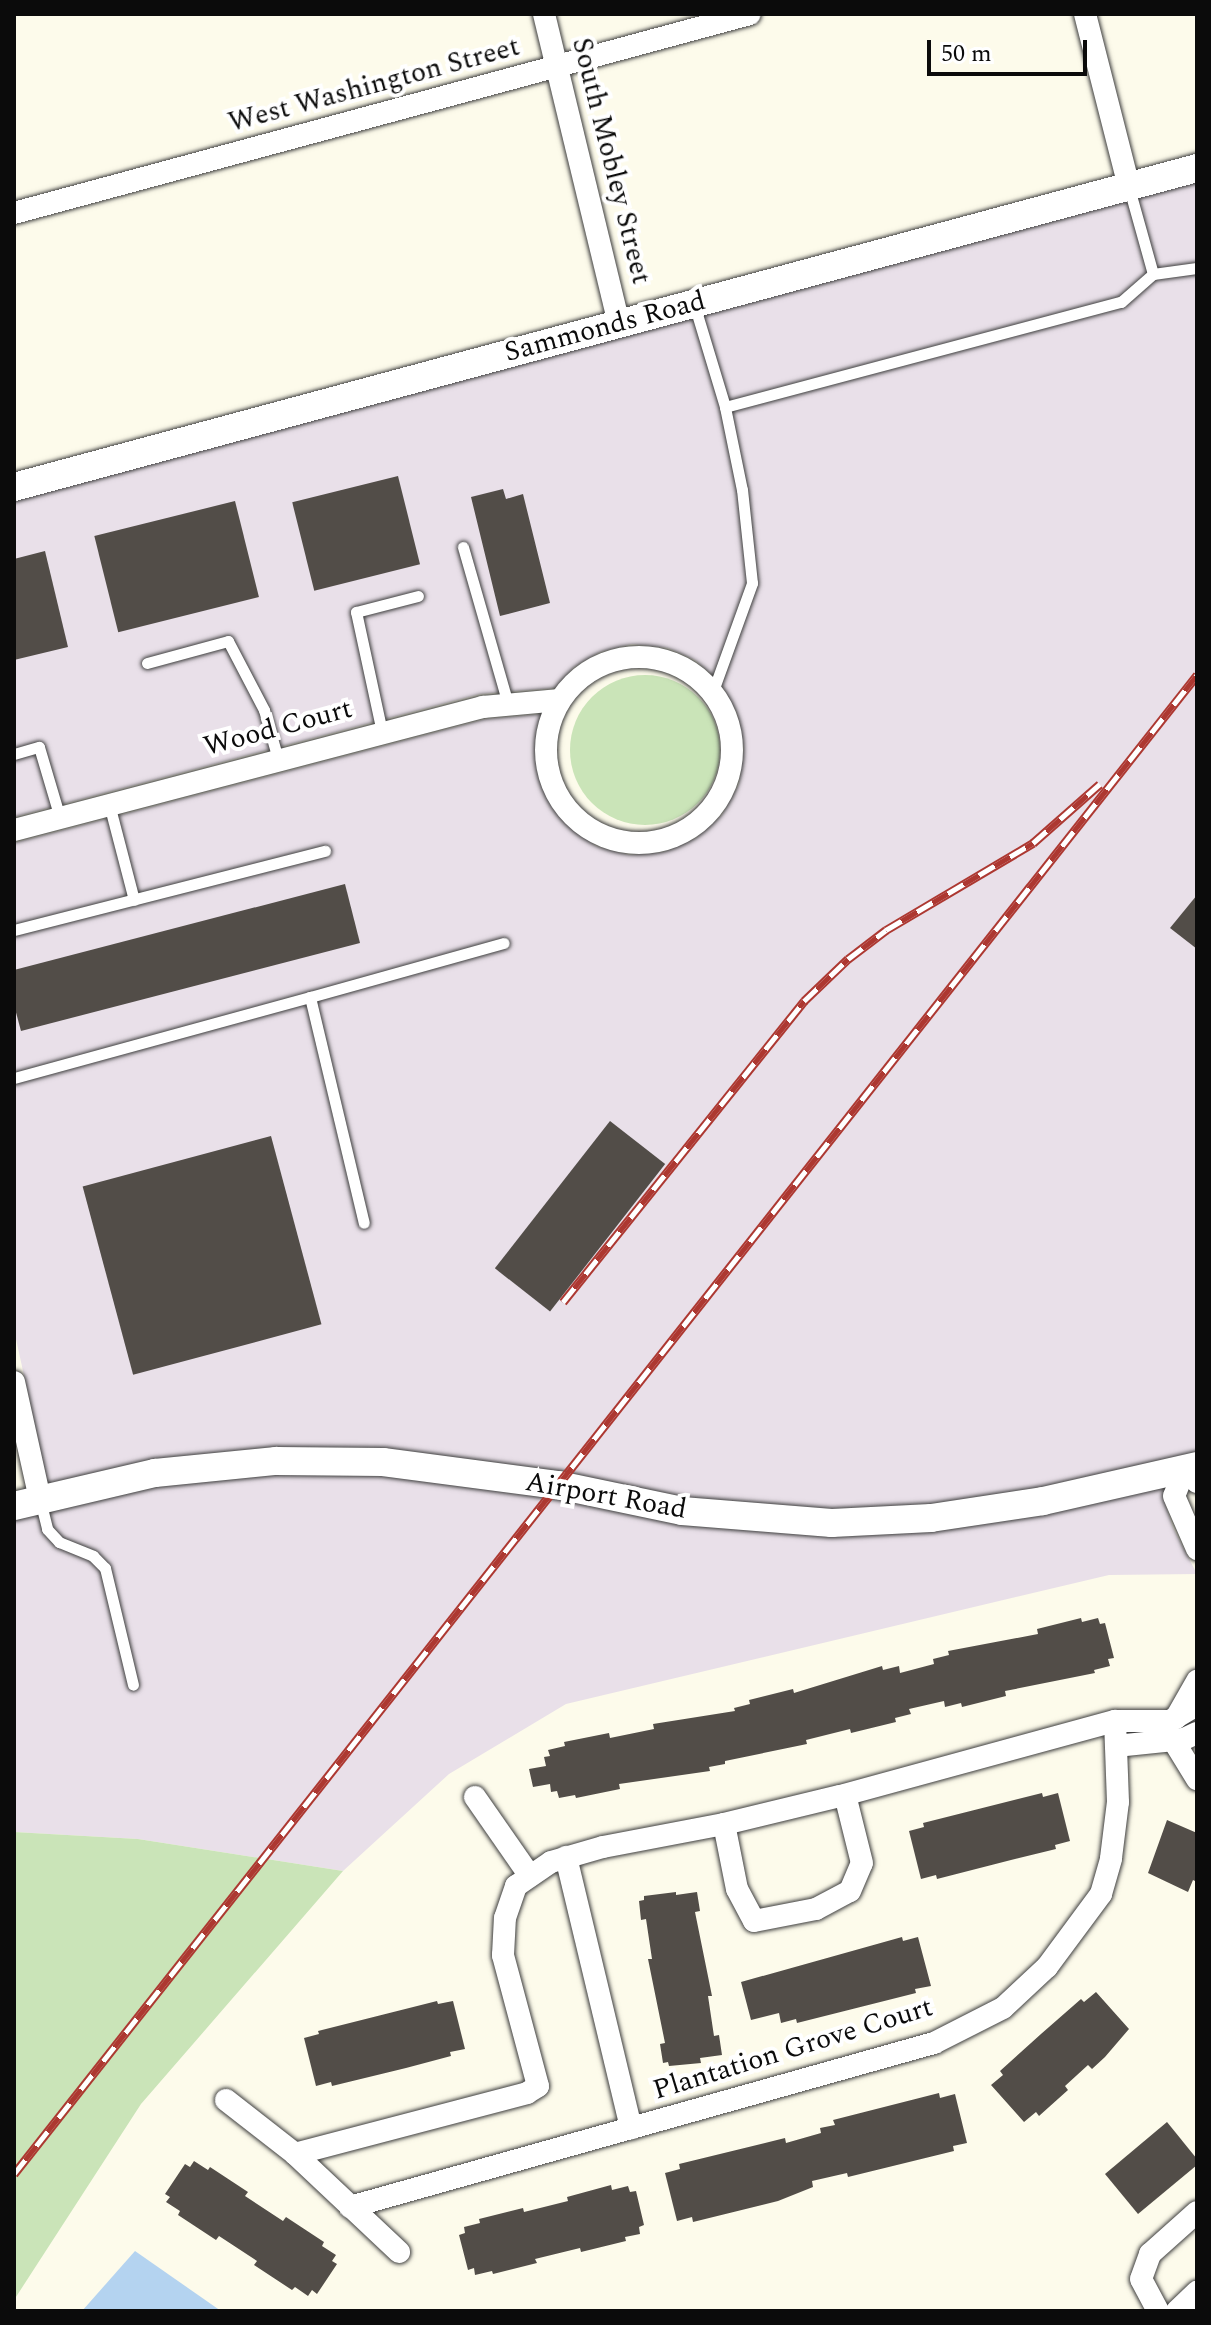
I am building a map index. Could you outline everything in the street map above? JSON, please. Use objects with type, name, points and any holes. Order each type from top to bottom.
[{"type":"street","name":"South Mobley Street","points":[[544,14],[619,323]]},
{"type":"street","name":"West Washington Street","points":[[14,213],[750,14]]},
{"type":"street","points":[[1085,14],[1129,186]]},
{"type":"street","name":"Sammonds Road","points":[[14,487],[1197,168]]},
{"type":"street","points":[[634,656],[664,660],[691,671],[713,691],[728,719],[733,750],[728,781],[712,808],[689,829],[660,841],[628,842],[598,834],[573,815],[555,790],[546,760],[548,729],[560,700],[580,678],[605,663],[634,656]]},
{"type":"street","name":"Wood Court","points":[[14,830],[483,707],[560,700]]},
{"type":"street","points":[[14,1382],[27,1503]]},
{"type":"street","name":"Airport Road","points":[[27,1503],[155,1473],[276,1461],[383,1462],[558,1485],[682,1511],[832,1523],[931,1518],[1043,1501],[1193,1472]]},
{"type":"street","points":[[1193,1472],[1174,1496],[1183,1524],[1197,1549]]},
{"type":"street","points":[[1197,1681],[1184,1734],[1197,1779]]},
{"type":"street","points":[[1184,1734],[1197,1705]]},
{"type":"street","points":[[295,2154],[527,2093],[538,2086],[503,1955],[505,1918],[516,1886],[551,1862],[603,1847],[724,1824],[845,1795],[1115,1721],[1152,1723],[1184,1734]]},
{"type":"street","name":"Plantation Grove Court","points":[[350,2207],[934,2043],[1003,2008],[1047,1967],[1101,1894],[1111,1858],[1118,1802],[1115,1721]]},
{"type":"street","points":[[1116,1746],[1184,1734]]},
{"type":"street","points":[[724,1824],[737,1889],[754,1921],[816,1909],[850,1891],[862,1863],[845,1795]]},
{"type":"street","points":[[475,1797],[530,1876]]},
{"type":"street","name":"Plantation Grove Court","points":[[566,1857],[631,2128]]},
{"type":"street","points":[[226,2100],[295,2154],[399,2252]]},
{"type":"street","points":[[1158,2311],[1141,2279],[1150,2254],[1197,2212]]},
{"type":"street","points":[[1177,2311],[1197,2292]]},
{"type":"lane","points":[[1129,186],[1153,274]]},
{"type":"lane","points":[[725,407],[1121,302],[1153,274],[1197,268]]},
{"type":"lane","points":[[694,303],[725,407],[742,490],[752,583],[713,691]]},
{"type":"lane","points":[[463,547],[508,704]]},
{"type":"lane","points":[[382,732],[356,612],[418,596]]},
{"type":"lane","points":[[147,663],[228,641],[264,710],[278,759]]},
{"type":"lane","points":[[14,754],[39,747],[60,818]]},
{"type":"lane","points":[[109,804],[134,900]]},
{"type":"lane","points":[[14,930],[325,851]]},
{"type":"lane","points":[[14,1078],[504,943]]},
{"type":"lane","points":[[310,997],[364,1223]]},
{"type":"lane","points":[[27,1503],[59,1542],[93,1556],[105,1568],[133,1685]]},
{"type":"shaded area","points":[[1197,182],[1197,1453],[1041,1488],[930,1506],[831,1511],[683,1499],[382,1450],[48,1485],[14,1330],[14,843],[486,719],[542,714],[537,727],[536,763],[546,797],[564,822],[596,846],[629,855],[664,852],[696,838],[722,815],[739,784],[744,748],[737,713],[720,682],[695,660],[668,648],[632,644],[600,652],[574,667],[555,688],[480,694],[14,817],[14,499]]},
{"type":"shaded area","points":[[277,1474],[382,1474],[557,1497],[682,1524],[1166,1486],[1164,1500],[1173,1528],[1197,1574],[1109,1575],[566,1704],[449,1774],[343,1871],[138,1839],[14,1832],[14,1519],[158,1485]]},
{"type":"green space","points":[[645,675],[674,680],[698,697],[715,721],[720,750],[715,779],[698,803],[674,820],[645,825],[616,820],[592,803],[575,779],[570,750],[575,721],[592,697],[616,680]]},
{"type":"green space","points":[[14,1832],[138,1839],[343,1871],[141,2104],[14,2300]]},
{"type":"water","points":[[135,2251],[221,2311],[82,2311]]},
{"type":"building","points":[[398,476],[420,564],[314,591],[292,502]]},
{"type":"building","points":[[503,489],[506,499],[523,494],[550,603],[500,616],[471,497]]},
{"type":"building","points":[[235,501],[259,597],[118,632],[94,536]]},
{"type":"building","points":[[45,551],[68,647],[14,660],[14,559]]},
{"type":"building","points":[[345,884],[360,943],[21,1031],[14,1005],[14,970]]},
{"type":"building","points":[[1197,895],[1197,949],[1170,928]]},
{"type":"building","points":[[610,1121],[665,1164],[550,1311],[495,1268]]},
{"type":"building","points":[[271,1136],[321,1324],[133,1375],[83,1186]]},
{"type":"building","points":[[1081,1618],[1082,1622],[1098,1618],[1100,1624],[1105,1623],[1114,1658],[1108,1659],[1110,1666],[1094,1670],[1095,1673],[1005,1691],[1006,1696],[962,1707],[961,1703],[945,1707],[944,1701],[909,1709],[911,1714],[895,1718],[896,1722],[851,1733],[850,1729],[806,1740],[807,1744],[725,1761],[725,1764],[709,1767],[710,1771],[619,1784],[620,1789],[576,1798],[575,1795],[559,1798],[557,1791],[551,1792],[550,1784],[533,1787],[529,1769],[546,1766],[544,1757],[550,1756],[548,1750],[565,1746],[564,1742],[609,1733],[610,1738],[654,1729],[653,1724],[735,1711],[734,1708],[750,1704],[749,1700],[793,1689],[794,1693],[882,1666],[883,1670],[899,1666],[900,1673],[934,1664],[933,1659],[949,1655],[948,1651],[1038,1634],[1037,1629]]},
{"type":"building","points":[[1042,1793],[1043,1797],[1058,1793],[1070,1841],[1055,1845],[1056,1849],[937,1879],[936,1875],[921,1879],[909,1831],[924,1827],[923,1823]]},
{"type":"building","points":[[1167,1820],[1197,1833],[1197,1882],[1193,1880],[1188,1892],[1148,1873]]},
{"type":"building","points":[[676,1892],[676,1895],[697,1892],[700,1911],[695,1912],[712,1996],[708,1996],[714,2036],[719,2035],[722,2055],[700,2058],[701,2063],[669,2066],[668,2062],[663,2063],[660,2044],[665,2043],[648,1959],[652,1959],[646,1919],[641,1920],[639,1901],[644,1900],[644,1896]]},
{"type":"building","points":[[902,1937],[903,1941],[918,1937],[931,1986],[915,1989],[916,1993],[797,2023],[796,2019],[781,2023],[779,2013],[751,2020],[741,1982]]},
{"type":"building","points":[[1096,1992],[1129,2029],[1092,2069],[1088,2065],[1065,2086],[1068,2090],[1039,2116],[1036,2112],[1024,2122],[991,2085],[1003,2075],[1000,2071],[1041,2034],[1081,1999],[1084,2002]]},
{"type":"building","points":[[437,2001],[438,2004],[453,2001],[465,2049],[406,2068],[332,2086],[331,2082],[316,2086],[304,2038],[319,2034],[318,2031]]},
{"type":"building","points":[[939,2093],[940,2098],[955,2094],[967,2143],[953,2146],[954,2151],[848,2177],[847,2173],[812,2181],[813,2187],[778,2201],[693,2222],[692,2217],[677,2221],[665,2173],[680,2169],[679,2164],[785,2138],[786,2143],[821,2133],[820,2128],[835,2125],[833,2120]]},
{"type":"building","points":[[1167,2122],[1197,2159],[1197,2165],[1138,2214],[1105,2174]]},
{"type":"building","points":[[194,2161],[208,2170],[210,2167],[248,2192],[245,2196],[283,2221],[286,2217],[324,2242],[322,2246],[336,2255],[332,2261],[337,2264],[317,2294],[312,2290],[308,2296],[295,2287],[292,2290],[254,2265],[257,2261],[219,2236],[216,2240],[178,2215],[180,2211],[166,2202],[170,2197],[165,2194],[185,2164],[190,2167]]},
{"type":"building","points":[[611,2185],[612,2190],[628,2186],[630,2192],[636,2191],[644,2225],[639,2227],[640,2234],[625,2237],[626,2241],[581,2252],[580,2248],[535,2259],[537,2263],[493,2274],[492,2271],[475,2275],[474,2268],[468,2270],[459,2235],[465,2233],[464,2227],[480,2223],[479,2219],[523,2208],[524,2212],[568,2201],[567,2197]]},
{"type":"railway","points":[[14,2174],[1197,675]]},
{"type":"railway","points":[[563,1302],[804,1001],[848,959],[886,930],[1033,843],[1100,784]]}]
